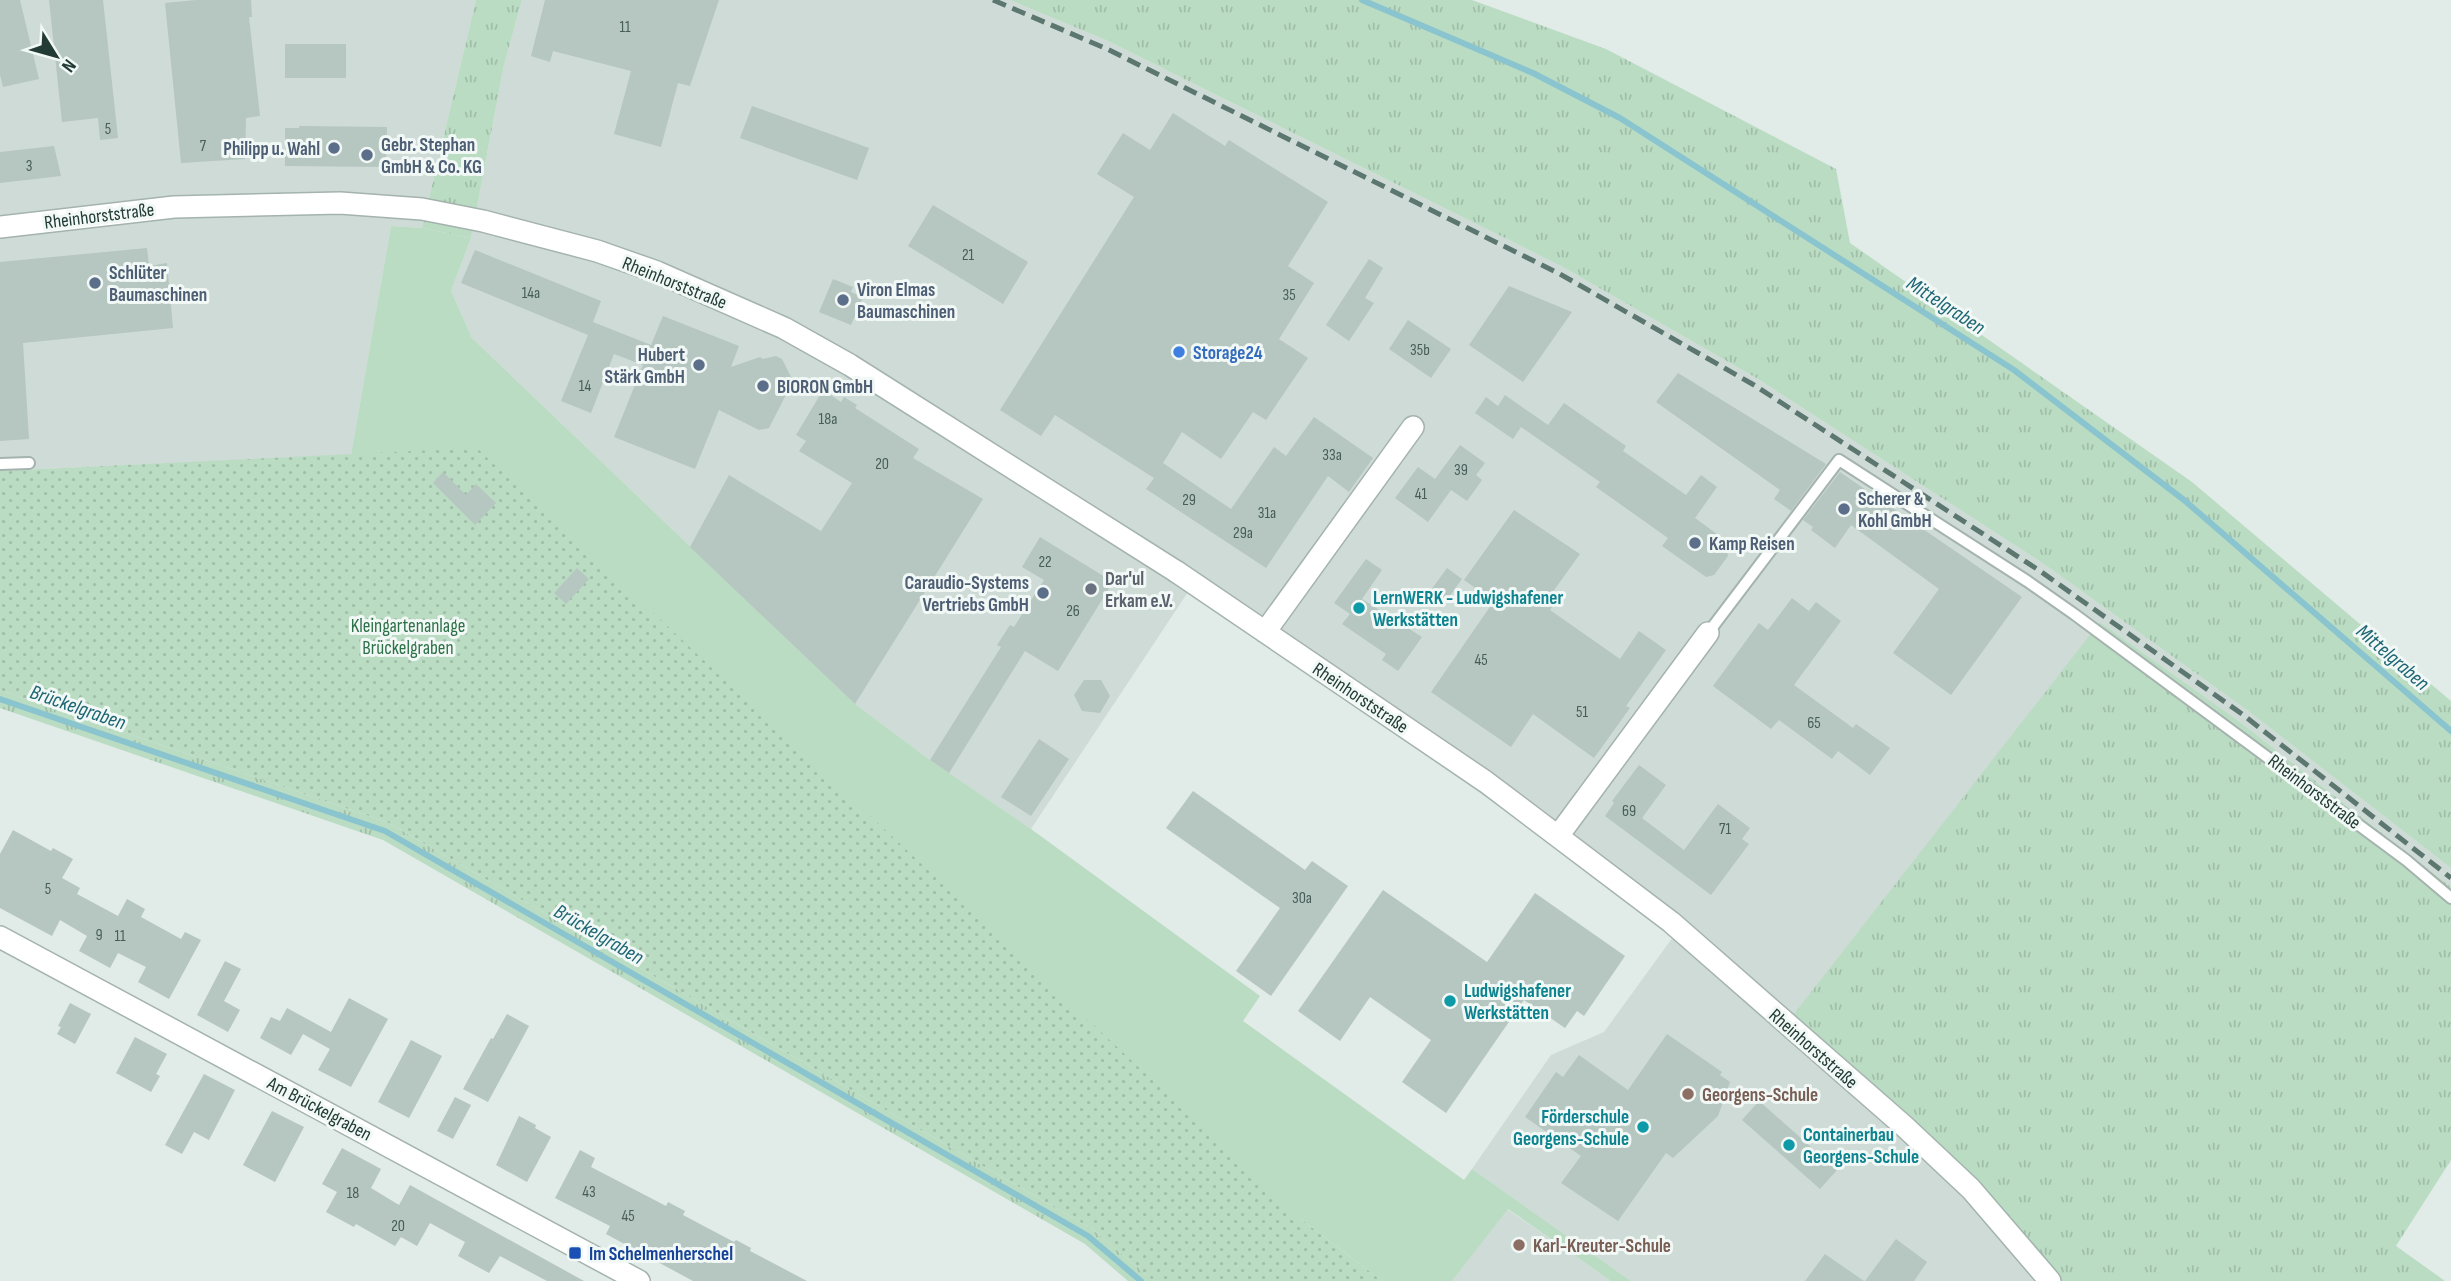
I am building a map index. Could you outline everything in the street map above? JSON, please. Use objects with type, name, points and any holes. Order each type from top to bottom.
[{"type":"street","name":"Rheinhorststraße","points":[[0,227],[174,206],[341,203],[422,209],[483,220],[597,251],[657,272],[784,328],[850,365],[1177,572],[1486,782],[1558,836],[1680,930],[1904,1126],[1971,1189],[2050,1281]]},
{"type":"street","points":[[1265,632],[1413,427]]},
{"type":"street","points":[[1558,836],[1708,633]]},
{"type":"street","name":"Am Brückelgraben","points":[[0,937],[639,1281]]},
{"type":"lane","name":"Rheinhorststraße","points":[[1708,633],[1839,460],[2027,580],[2406,859],[2451,898]]},
{"type":"lane","points":[[0,464],[29,463]]},
{"type":"shaded area","points":[[0,0],[476,0],[422,228],[391,226],[351,455],[0,471]]},
{"type":"shaded area","points":[[522,0],[1010,0],[1108,41],[1561,266],[1758,379],[2044,564],[2247,710],[2451,868],[2451,887],[2240,722],[2100,622],[1896,1133],[1963,1196],[2037,1281],[1631,1281],[1472,1169],[1551,1055],[1604,1032],[1673,937],[1552,844],[1394,732],[1188,592],[1031,829],[930,760],[855,704],[472,338],[451,291],[471,238],[504,65]]},
{"type":"shaded area","name":"Karl-Kreuter-Schule","points":[[1507,1209],[1611,1281],[1452,1281]]},
{"type":"green space","points":[[476,0],[522,0],[504,65],[471,238],[422,228]]},
{"type":"green space","points":[[1010,0],[1472,0],[1606,49],[1836,169],[1850,243],[2192,482],[2451,701],[2451,868],[2247,710],[2044,564],[1758,379],[1561,266],[1108,41]]},
{"type":"green space","points":[[391,226],[422,228],[471,238],[451,291],[472,338],[855,704],[1260,996],[1243,1021],[1464,1180],[1472,1169],[1631,1281],[1611,1281],[1508,1209],[1452,1281],[1382,1281],[1302,1220],[351,455]]},
{"type":"green space","name":"Kleingartenanlage Brückelgraben","points":[[477,448],[1302,1220],[1382,1281],[1154,1281],[1092,1229],[387,822],[0,690],[0,471]]},
{"type":"green space","points":[[2100,622],[2240,722],[2451,887],[2451,1160],[2396,1246],[2445,1281],[2037,1281],[1963,1196],[1896,1133],[1780,1032]]},
{"type":"green space","points":[[0,690],[387,822],[1092,1229],[1154,1281],[1128,1281],[1085,1244],[383,840],[0,708]]},
{"type":"building","points":[[0,0],[20,0],[39,79],[3,87],[0,75]]},
{"type":"building","points":[[49,0],[103,0],[118,138],[100,140],[98,118],[62,122]]},
{"type":"building","points":[[251,0],[252,17],[249,17],[260,116],[246,118],[245,159],[181,163],[165,3]]},
{"type":"building","points":[[545,0],[719,0],[690,86],[678,83],[661,147],[614,134],[631,71],[553,51],[550,62],[531,56]]},
{"type":"building","points":[[285,44],[346,44],[346,78],[285,78]]},
{"type":"building","points":[[752,106],[869,148],[857,180],[740,138]]},
{"type":"building","points":[[1173,113],[1225,146],[1229,140],[1328,202],[1288,266],[1314,283],[1279,339],[1308,358],[1266,420],[1253,412],[1221,459],[1182,432],[1163,463],[1231,509],[1274,447],[1286,456],[1314,417],[1373,458],[1349,492],[1328,476],[1266,568],[1146,489],[1154,478],[1055,415],[1041,436],[1000,410],[1134,197],[1097,174],[1123,133],[1150,150]]},
{"type":"building","points":[[387,127],[386,167],[285,166],[285,128]]},
{"type":"building","points":[[54,146],[61,176],[0,183],[0,152]]},
{"type":"building","points":[[933,205],[1028,262],[1003,304],[908,246]]},
{"type":"building","points":[[147,248],[149,266],[167,263],[173,328],[23,343],[29,439],[0,441],[0,262]]},
{"type":"building","points":[[475,250],[601,301],[593,322],[651,345],[663,316],[739,346],[731,367],[760,357],[763,359],[776,356],[782,359],[793,381],[769,428],[759,430],[719,410],[695,469],[614,437],[643,365],[614,354],[591,413],[561,401],[588,335],[461,283]]},
{"type":"building","points":[[1369,259],[1383,268],[1365,298],[1374,303],[1349,341],[1326,325]]},
{"type":"building","points":[[833,279],[853,287],[851,292],[863,297],[851,325],[819,312]]},
{"type":"building","points":[[1509,286],[1572,312],[1523,382],[1469,345]]},
{"type":"building","points":[[1408,320],[1451,349],[1431,378],[1389,349]]},
{"type":"building","points":[[1678,373],[1826,464],[1791,511],[1774,499],[1780,490],[1656,402]]},
{"type":"building","points":[[823,390],[841,402],[844,397],[857,405],[855,408],[919,449],[913,458],[983,499],[855,704],[690,547],[729,475],[821,531],[852,483],[799,451],[806,441],[796,435]]},
{"type":"building","points":[[1505,395],[1548,425],[1564,403],[1626,446],[1623,451],[1686,495],[1701,475],[1717,487],[1695,518],[1725,540],[1728,556],[1714,575],[1706,577],[1662,546],[1668,538],[1596,487],[1600,482],[1521,427],[1513,439],[1475,413],[1486,397],[1498,406]]},
{"type":"building","points":[[1460,445],[1485,463],[1476,475],[1482,480],[1467,501],[1451,490],[1428,522],[1395,498],[1418,467],[1435,479]]},
{"type":"building","points":[[443,472],[466,495],[476,484],[496,503],[475,525],[433,483]]},
{"type":"building","points":[[1840,472],[2022,597],[1951,695],[1893,653],[1939,589],[1851,525],[1835,548],[1811,530],[1813,527],[1803,520]]},
{"type":"building","points":[[1514,510],[1580,554],[1547,600],[1554,604],[1550,610],[1620,659],[1639,631],[1666,650],[1626,706],[1630,708],[1594,758],[1533,714],[1511,747],[1431,692],[1494,601],[1464,580]]},
{"type":"building","points":[[1040,537],[1113,582],[1058,671],[1025,651],[949,773],[930,760],[1001,647],[997,645],[1010,625],[1014,627],[1044,580],[1022,567]]},
{"type":"building","name":"LernWERK - Ludwigshafener Werkstätten","points":[[1366,559],[1382,570],[1362,599],[1422,637],[1398,671],[1382,660],[1386,654],[1342,624],[1350,614],[1334,603]]},
{"type":"building","points":[[577,568],[589,579],[566,604],[554,593]]},
{"type":"building","points":[[1447,568],[1462,579],[1446,601],[1431,590]]},
{"type":"building","points":[[1792,598],[1809,611],[1816,602],[1841,621],[1794,685],[1853,728],[1856,724],[1890,748],[1870,775],[1838,751],[1832,759],[1779,720],[1771,729],[1713,686],[1759,623],[1768,630]]},
{"type":"building","points":[[1084,680],[1101,680],[1110,696],[1100,713],[1082,711],[1074,695]]},
{"type":"building","points":[[1039,739],[1069,759],[1031,816],[1001,797]]},
{"type":"building","points":[[1639,765],[1666,785],[1642,818],[1684,850],[1718,804],[1750,828],[1742,839],[1749,844],[1711,895],[1605,816],[1614,803],[1612,801]]},
{"type":"building","points":[[1193,791],[1305,870],[1312,861],[1348,886],[1271,996],[1236,971],[1280,908],[1166,828]]},
{"type":"building","points":[[13,830],[51,851],[53,848],[73,859],[62,878],[80,888],[77,894],[118,916],[127,899],[145,909],[141,917],[181,939],[185,932],[201,940],[169,999],[138,982],[146,967],[118,953],[110,968],[79,951],[87,936],[60,920],[52,936],[0,908],[0,854]]},
{"type":"building","name":"Ludwigshafener Werkstätten","points":[[1383,890],[1487,962],[1535,893],[1625,956],[1584,1016],[1577,1011],[1565,1028],[1524,1000],[1446,1113],[1402,1082],[1431,1040],[1370,997],[1340,1041],[1298,1011]]},
{"type":"building","points":[[225,961],[241,969],[224,1001],[240,1010],[228,1032],[197,1015]]},
{"type":"building","points":[[349,998],[388,1019],[351,1087],[318,1070],[330,1049],[303,1034],[291,1055],[260,1038],[271,1017],[280,1021],[287,1008],[331,1032]]},
{"type":"building","points":[[70,1003],[91,1014],[75,1044],[57,1034],[61,1027],[58,1026]]},
{"type":"building","points":[[507,1014],[529,1026],[488,1102],[463,1089]]},
{"type":"building","name":"Förderschule Georgens-Schule","points":[[1667,1034],[1722,1072],[1720,1075],[1730,1082],[1718,1116],[1673,1158],[1666,1153],[1618,1221],[1561,1183],[1581,1156],[1525,1117],[1556,1072],[1563,1077],[1579,1055],[1628,1090]]},
{"type":"building","points":[[135,1037],[167,1054],[156,1074],[160,1076],[151,1092],[116,1073]]},
{"type":"building","points":[[411,1040],[442,1056],[409,1118],[378,1102]]},
{"type":"building","points":[[204,1074],[235,1090],[209,1140],[194,1132],[182,1154],[165,1145]]},
{"type":"building","points":[[455,1097],[471,1105],[453,1139],[437,1131]]},
{"type":"building","name":"Containerbau Georgens-Schule","points":[[1759,1101],[1837,1170],[1820,1189],[1742,1120]]},
{"type":"building","points":[[272,1111],[304,1127],[275,1182],[243,1165]]},
{"type":"building","points":[[519,1116],[551,1137],[527,1182],[496,1165]]},
{"type":"building","points":[[342,1148],[381,1169],[371,1188],[399,1205],[410,1185],[584,1281],[547,1281],[500,1256],[489,1273],[458,1256],[465,1242],[430,1223],[417,1246],[401,1237],[395,1246],[356,1224],[354,1227],[326,1212],[337,1192],[322,1184]]},
{"type":"building","points":[[580,1150],[595,1158],[591,1167],[666,1206],[668,1202],[685,1211],[683,1215],[734,1242],[736,1240],[751,1248],[750,1251],[807,1281],[693,1281],[606,1234],[610,1226],[555,1198]]},
{"type":"building","points":[[1896,1239],[1927,1262],[1914,1281],[1865,1281]]},
{"type":"building","points":[[1825,1254],[1864,1281],[1805,1281]]},
{"type":"waterway","name":"Mittelgraben","points":[[1362,0],[1533,73],[1620,118],[2014,370],[2184,500],[2451,731]]},
{"type":"waterway","name":"Brückelgraben","points":[[0,699],[385,831],[1088,1236],[1141,1281]]},
{"type":"railway","points":[[993,0],[1107,49],[1560,274],[1754,385],[2040,571],[2242,714],[2451,878]]},
{"type":"place","name":"Philipp u. Wahl","points":[[334,148]]},
{"type":"place","name":"Gebr. Stephan GmbH & Co. KG","points":[[367,155]]},
{"type":"place","name":"Schlüter Baumaschinen","points":[[95,283]]},
{"type":"place","name":"Viron Elmas Baumaschinen","points":[[843,300]]},
{"type":"place","name":"Storage24","points":[[1179,352]]},
{"type":"place","name":"Hubert Stärk GmbH","points":[[699,365]]},
{"type":"place","name":"BIORON GmbH","points":[[763,386]]},
{"type":"place","name":"Scherer & Kohl GmbH","points":[[1844,509]]},
{"type":"place","name":"Kamp Reisen","points":[[1695,543]]},
{"type":"place","name":"Dar'ul Erkam e.V.","points":[[1091,589]]},
{"type":"place","name":"Caraudio-Systems Vertriebs GmbH","points":[[1043,593]]},
{"type":"place","name":"LernWERK - Ludwigshafener Werkstätten","points":[[1359,608]]},
{"type":"place","name":"Ludwigshafener Werkstätten","points":[[1450,1001]]},
{"type":"place","name":"Georgens-Schule","points":[[1688,1094]]},
{"type":"place","name":"Förderschule Georgens-Schule","points":[[1643,1127]]},
{"type":"place","name":"Containerbau Georgens-Schule","points":[[1789,1145]]},
{"type":"place","name":"Karl-Kreuter-Schule","points":[[1519,1245]]},
{"type":"place","name":"Im Schelmenherschel","points":[[575,1253]]}]
